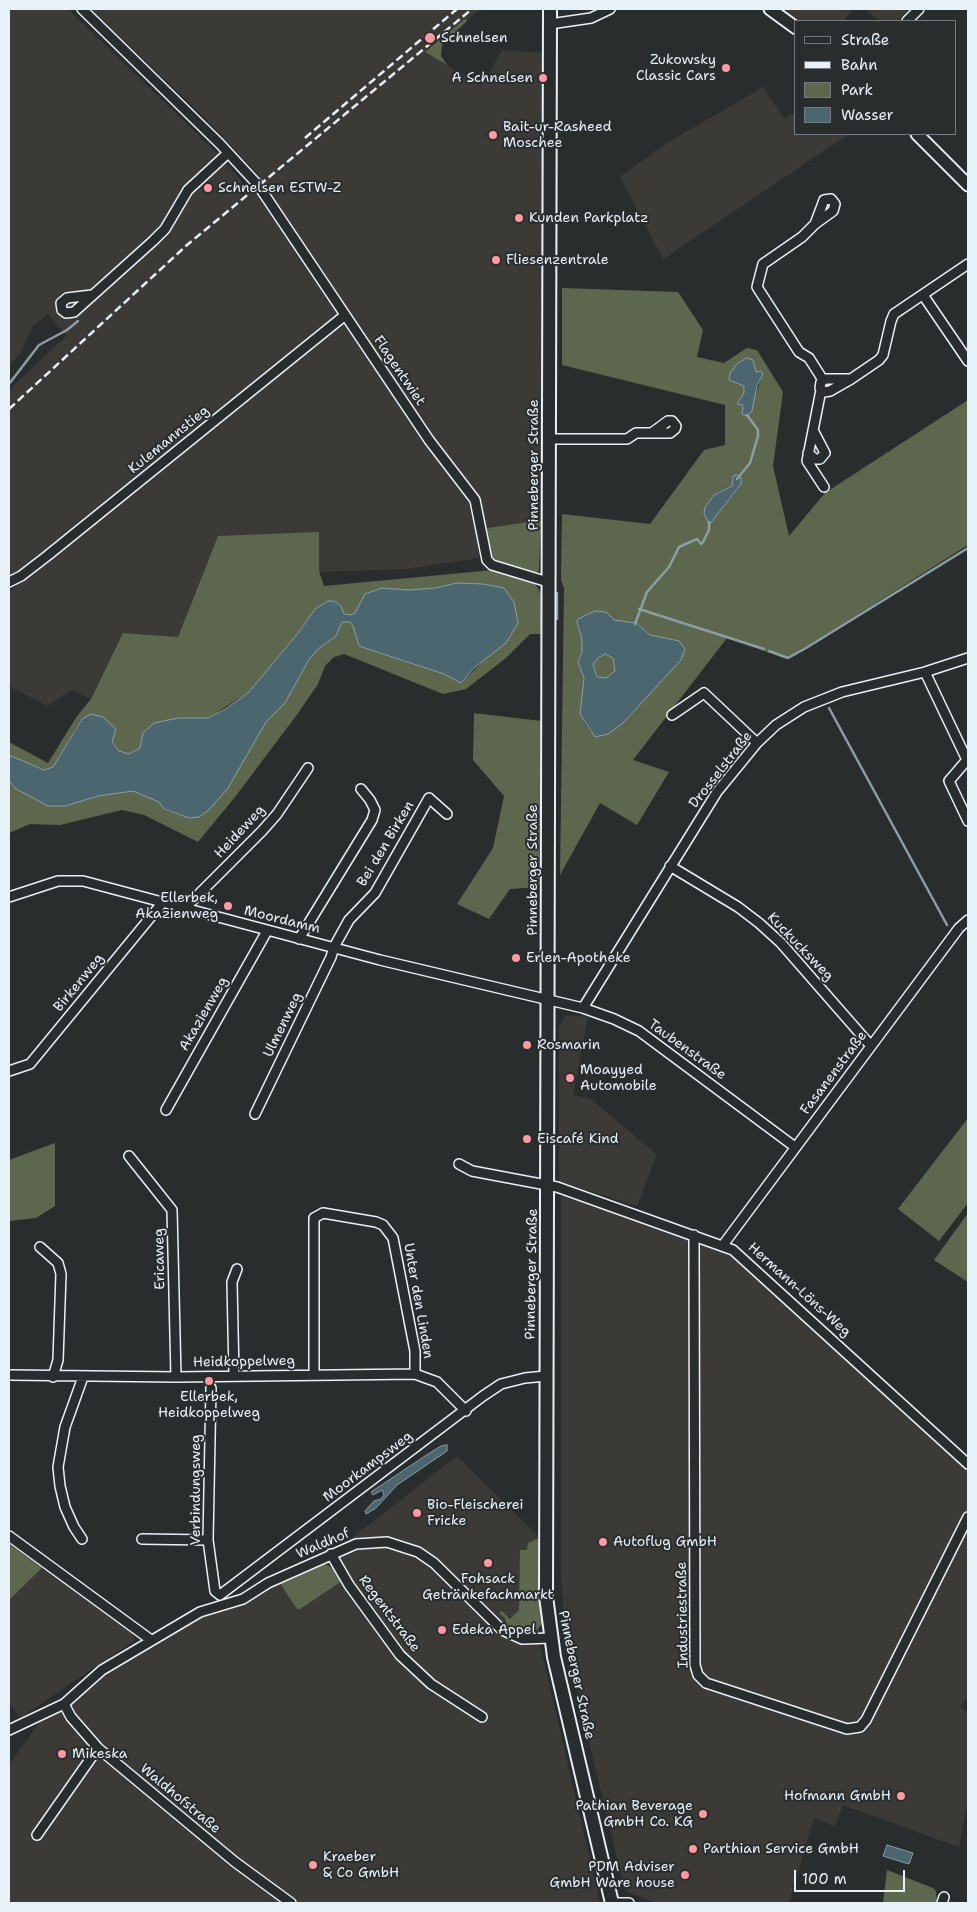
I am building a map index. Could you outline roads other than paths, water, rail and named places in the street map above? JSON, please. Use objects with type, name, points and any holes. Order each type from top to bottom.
[{"type":"main road","name":"Pinneberger Straße","points":[[550,9],[546,1596],[550,1638],[611,1903]]},
{"type":"street","name":"Flagentwiet","points":[[82,9],[258,185],[344,316],[442,458],[475,500],[487,560],[492,565],[548,580]]},
{"type":"street","points":[[550,24],[591,18],[610,9]]},
{"type":"street","points":[[770,9],[794,27]]},
{"type":"street","points":[[908,20],[919,9]]},
{"type":"street","points":[[918,135],[968,185]]},
{"type":"street","points":[[92,295],[165,229],[188,190],[228,153]]},
{"type":"street","points":[[815,224],[797,240],[763,264],[758,287],[793,344],[800,353],[809,358],[823,380]]},
{"type":"street","points":[[821,390],[830,391],[881,358],[893,316],[968,264]]},
{"type":"street","points":[[922,295],[968,361]]},
{"type":"street","name":"Kulemannstieg","points":[[9,582],[21,576],[47,556],[344,316]]},
{"type":"street","points":[[959,347],[968,350]]},
{"type":"street","points":[[823,380],[851,379]]},
{"type":"street","points":[[823,380],[820,384],[821,390],[812,430],[808,463],[824,487]]},
{"type":"street","points":[[808,453],[815,459],[820,458],[825,453],[812,430]]},
{"type":"street","points":[[549,439],[627,439],[636,433],[653,432]]},
{"type":"street","name":"Drosselstraße","points":[[582,1008],[717,792],[757,743],[792,713],[817,702],[842,692],[926,672],[968,658]]},
{"type":"street","points":[[926,672],[967,760],[949,781],[968,821]]},
{"type":"street","points":[[672,715],[704,693],[757,743]]},
{"type":"street","name":"Heideweg","points":[[184,908],[262,831],[308,768]]},
{"type":"street","points":[[298,939],[372,820],[375,810],[361,789]]},
{"type":"street","name":"Bei den Birken","points":[[334,947],[349,920],[375,893],[429,798],[447,814]]},
{"type":"street","name":"Kuckucksweg","points":[[670,866],[738,907],[760,923],[781,943],[871,1046]]},
{"type":"street","name":"Moordamm","points":[[9,897],[35,887],[70,880],[114,888],[298,939],[508,992],[549,1000]]},
{"type":"street","name":"Birkenweg","points":[[9,1071],[30,1064],[163,902]]},
{"type":"street","name":"Fasanenstraße","points":[[723,1245],[959,928],[968,920]]},
{"type":"street","name":"Akazienweg","points":[[166,1110],[267,931]]},
{"type":"street","name":"Ulmenweg","points":[[255,1114],[331,957],[334,947]]},
{"type":"street","name":"Taubenstraße","points":[[549,1000],[582,1008],[614,1019],[639,1031],[795,1147]]},
{"type":"street","name":"Ericaweg","points":[[129,1156],[172,1210],[176,1377]]},
{"type":"street","name":"Hermann-Löns-Weg","points":[[459,1164],[472,1171],[548,1185],[733,1250],[794,1303],[968,1464]]},
{"type":"street","name":"Unter den Linden","points":[[314,1374],[314,1218],[323,1212],[376,1222],[383,1225],[393,1238],[415,1351],[415,1374]]},
{"type":"street","name":"Industriestraße","points":[[694,1235],[695,1665],[698,1675],[708,1684],[839,1727],[853,1730],[860,1727],[866,1720],[968,1517]]},
{"type":"street","points":[[40,1247],[58,1263],[61,1274],[58,1360],[53,1377]]},
{"type":"street","points":[[234,1376],[232,1282],[237,1269]]},
{"type":"street","name":"Heidkoppelweg","points":[[9,1375],[176,1377],[415,1374],[437,1382],[466,1411]]},
{"type":"street","name":"Moorkampsweg","points":[[215,1591],[220,1595],[225,1593],[501,1384],[546,1376]]},
{"type":"street","points":[[82,1539],[65,1507],[58,1467],[65,1428],[83,1377]]},
{"type":"street","name":"Verbindungsweg","points":[[211,1388],[208,1540],[215,1591]]},
{"type":"street","points":[[9,1536],[151,1640],[102,1670],[64,1704],[9,1730]]},
{"type":"street","points":[[142,1539],[208,1540]]},
{"type":"street","name":"Waldhof","points":[[151,1640],[200,1612],[243,1598],[268,1583],[331,1554],[364,1542],[400,1544],[418,1552],[434,1563],[502,1630],[522,1639],[550,1638]]},
{"type":"street","name":"Regentstraße","points":[[331,1554],[349,1585],[400,1655],[431,1684],[482,1717]]},
{"type":"street","name":"Waldhofstraße","points":[[64,1704],[71,1717],[98,1748],[247,1872],[291,1903]]},
{"type":"street","points":[[37,1835],[98,1748]]},
{"type":"street","points":[[611,1903],[629,1903]]},
{"type":"water","points":[[746,358],[753,360],[756,372],[761,371],[763,374],[757,386],[752,411],[746,416],[742,414],[743,405],[737,404],[744,393],[744,386],[729,380],[730,373],[736,365]]},
{"type":"water","points":[[733,476],[741,477],[741,484],[709,525],[704,513],[705,507],[714,495],[732,486]]},
{"type":"water","points":[[457,583],[483,584],[504,588],[514,602],[518,623],[506,643],[474,668],[461,683],[444,674],[359,646],[353,626],[350,622],[342,622],[336,636],[318,649],[308,661],[285,703],[266,722],[228,788],[209,810],[199,817],[189,818],[164,809],[159,802],[133,791],[98,796],[65,806],[48,806],[16,789],[9,781],[9,755],[44,770],[53,767],[82,719],[91,714],[103,717],[116,729],[112,742],[119,751],[129,754],[140,748],[143,733],[154,723],[178,718],[208,718],[227,708],[249,692],[299,632],[315,609],[328,601],[334,601],[341,606],[344,614],[350,615],[355,613],[365,594],[382,588],[409,590],[435,588]]},
{"type":"water","points":[[595,611],[606,612],[614,620],[636,623],[650,635],[679,641],[685,649],[681,660],[623,723],[608,734],[595,737],[580,714],[584,678],[578,662],[582,652],[582,640],[577,622],[578,619]],"holes":[[[605,654],[613,658],[615,671],[606,678],[597,677],[593,664],[598,658]]]},
{"type":"water","points":[[447,1445],[447,1451],[397,1485],[376,1508],[366,1514],[365,1511],[374,1501],[381,1499],[384,1495],[382,1490],[373,1495],[371,1492],[428,1454],[441,1446]]},
{"type":"water","points":[[887,1845],[913,1853],[909,1864],[883,1856]]},
{"type":"waterway","points":[[9,384],[39,345],[67,330],[78,321]]},
{"type":"waterway","points":[[737,479],[750,463],[758,436],[758,430],[747,415]]},
{"type":"waterway","points":[[635,624],[647,592],[669,567],[679,547],[697,539],[701,544],[709,530],[709,522]]},
{"type":"waterway","points":[[769,651],[788,658],[968,548]]},
{"type":"waterway","points":[[557,593],[557,619]]},
{"type":"waterway","points":[[639,609],[764,649]]},
{"type":"waterway","points":[[829,708],[947,925]]},
{"type":"railway","points":[[305,138],[457,9]]},
{"type":"railway","points":[[9,409],[187,245],[472,9]]},
{"type":"place","name":"Schnelsen","points":[[430,38]]},
{"type":"place","name":"Zukowsky Classic Cars","points":[[726,68]]},
{"type":"place","name":"A Schnelsen","points":[[543,78]]},
{"type":"place","name":"Bait-ur-Rasheed Moschee","points":[[493,135]]},
{"type":"place","name":"Schnelsen ESTW-Z","points":[[208,188]]},
{"type":"place","name":"Kunden Parkplatz","points":[[519,218]]},
{"type":"place","name":"Fliesenzentrale","points":[[496,260]]},
{"type":"place","name":"Ellerbek, Akazienweg","points":[[228,906]]},
{"type":"place","name":"Erlen-Apotheke","points":[[516,958]]},
{"type":"place","name":"Rosmarin","points":[[527,1045]]},
{"type":"place","name":"Moayyed Automobile","points":[[570,1078]]},
{"type":"place","name":"Eiscafé Kind","points":[[527,1139]]},
{"type":"place","name":"Ellerbek, Heidkoppelweg","points":[[209,1381]]},
{"type":"place","name":"Bio-Fleischerei Fricke","points":[[417,1513]]},
{"type":"place","name":"Autoflug GmbH","points":[[603,1542]]},
{"type":"place","name":"Fohsack Getränkefachmarkt","points":[[488,1563]]},
{"type":"place","name":"Edeka Appel","points":[[442,1630]]},
{"type":"place","name":"Mikeska","points":[[62,1754]]},
{"type":"place","name":"Hofmann GmbH","points":[[901,1796]]},
{"type":"place","name":"Pathian Beverage GmbH Co. KG","points":[[703,1814]]},
{"type":"place","name":"Parthian Service GmbH","points":[[693,1849]]},
{"type":"place","name":"Kraeber & Co GmbH","points":[[313,1865]]},
{"type":"place","name":"PDM Adviser GmbH Ware house","points":[[685,1875]]}]
